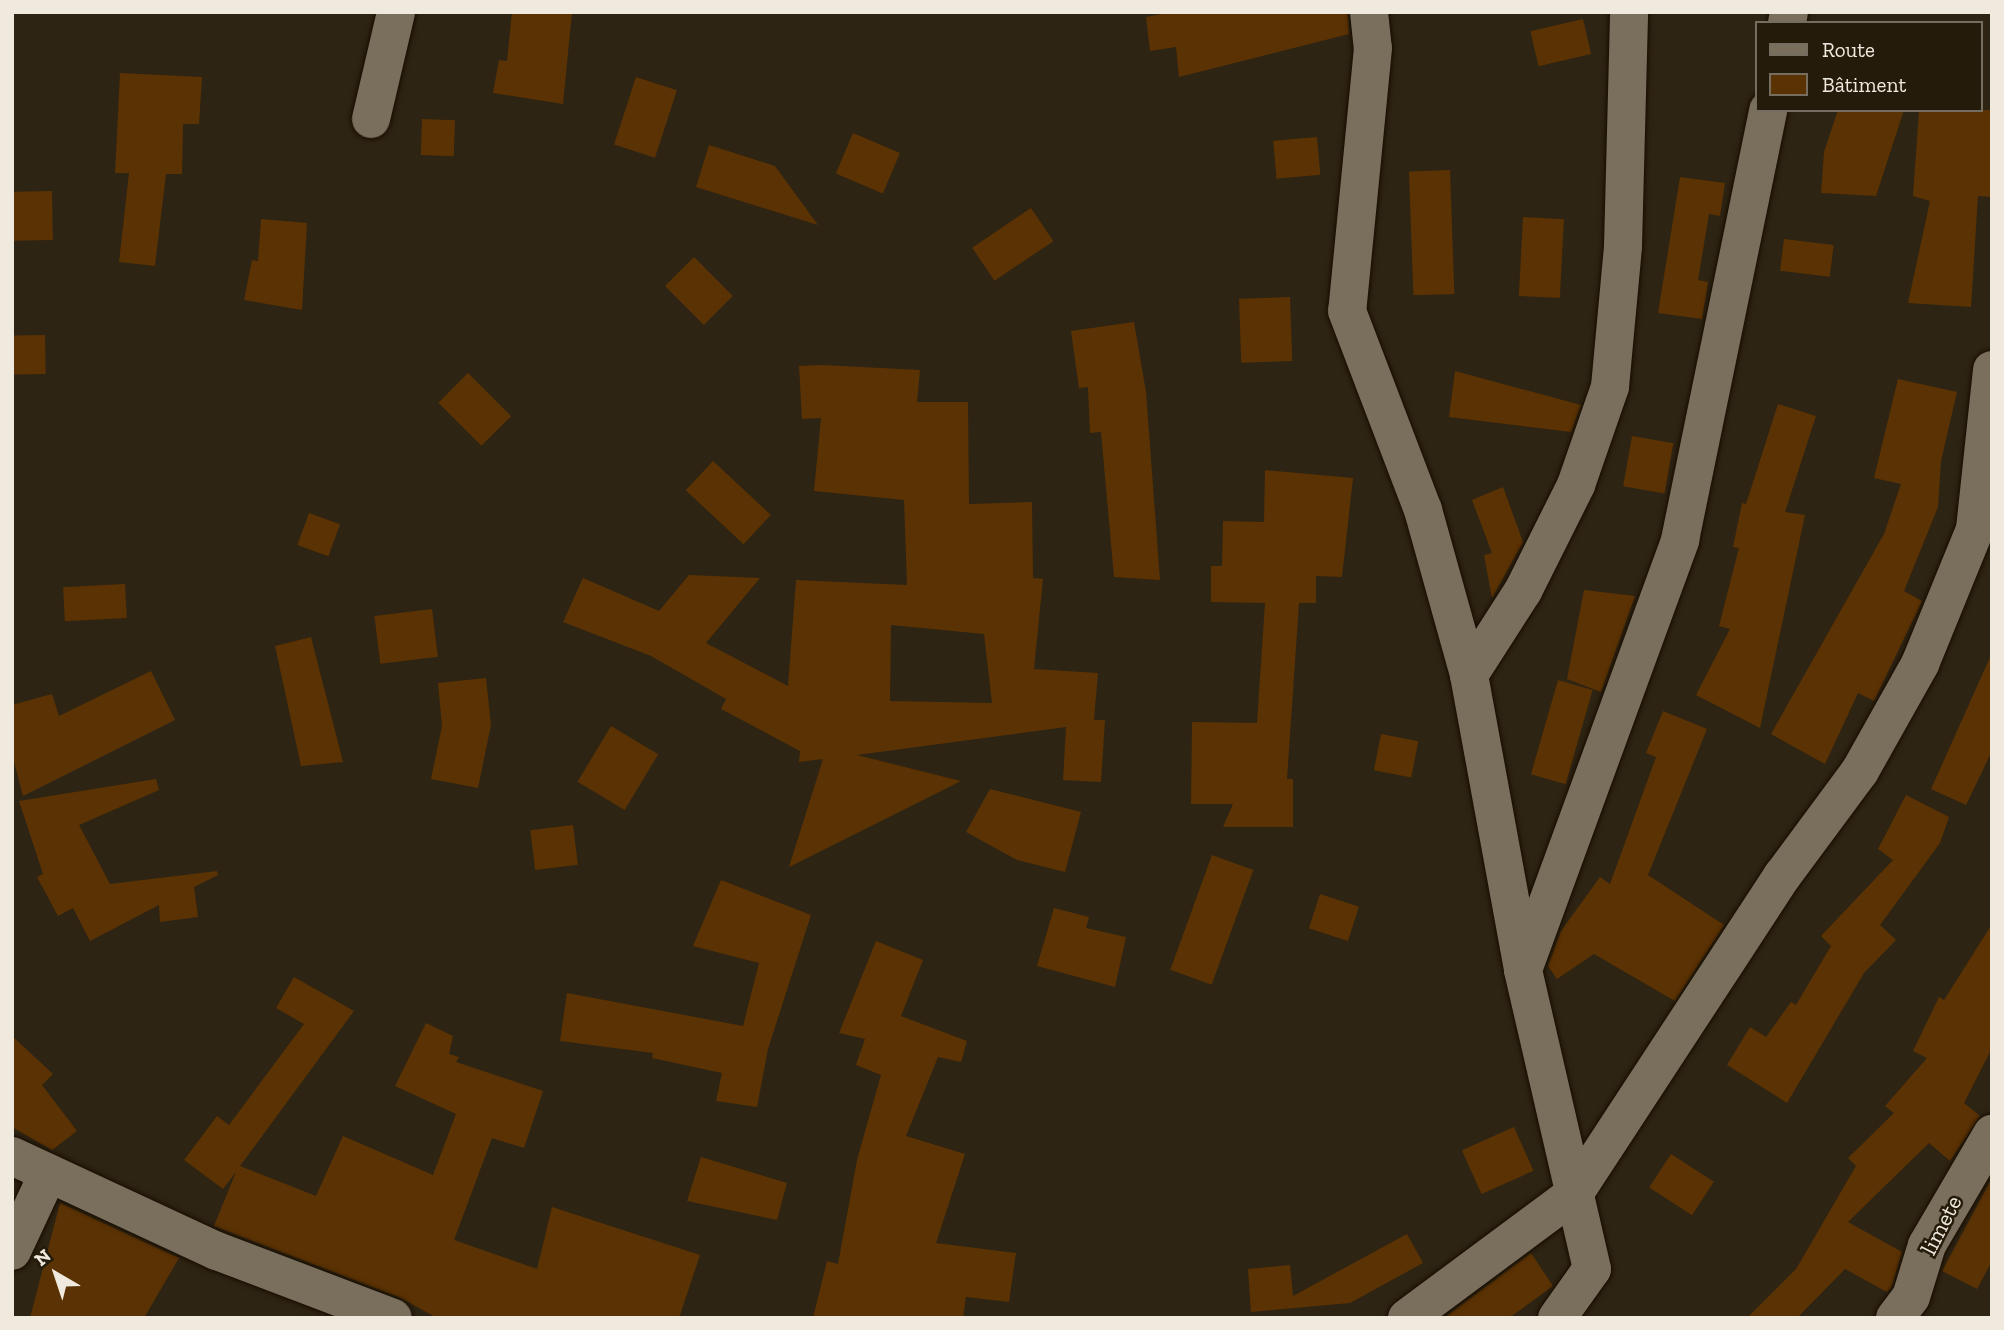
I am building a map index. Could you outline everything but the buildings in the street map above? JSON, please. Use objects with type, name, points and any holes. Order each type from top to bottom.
[{"type":"street","points":[[371,119],[396,12]]},
{"type":"street","points":[[1369,12],[1373,48],[1347,311],[1423,510],[1469,675],[1523,970],[1592,1269],[1557,1318]]},
{"type":"street","points":[[1469,675],[1522,591],[1576,485],[1611,387],[1623,246],[1629,12]]},
{"type":"street","points":[[1523,970],[1680,540],[1768,112]]},
{"type":"street","points":[[1407,1318],[1574,1194],[1783,875],[1860,771],[1920,664],[1975,530],[1992,370]]},
{"type":"street","name":"limete","points":[[1895,1318],[1910,1297],[1927,1245],[1992,1134]]},
{"type":"street","points":[[12,1156],[47,1176],[217,1251],[393,1318]]},
{"type":"street","points":[[12,1251],[47,1176]]}]
